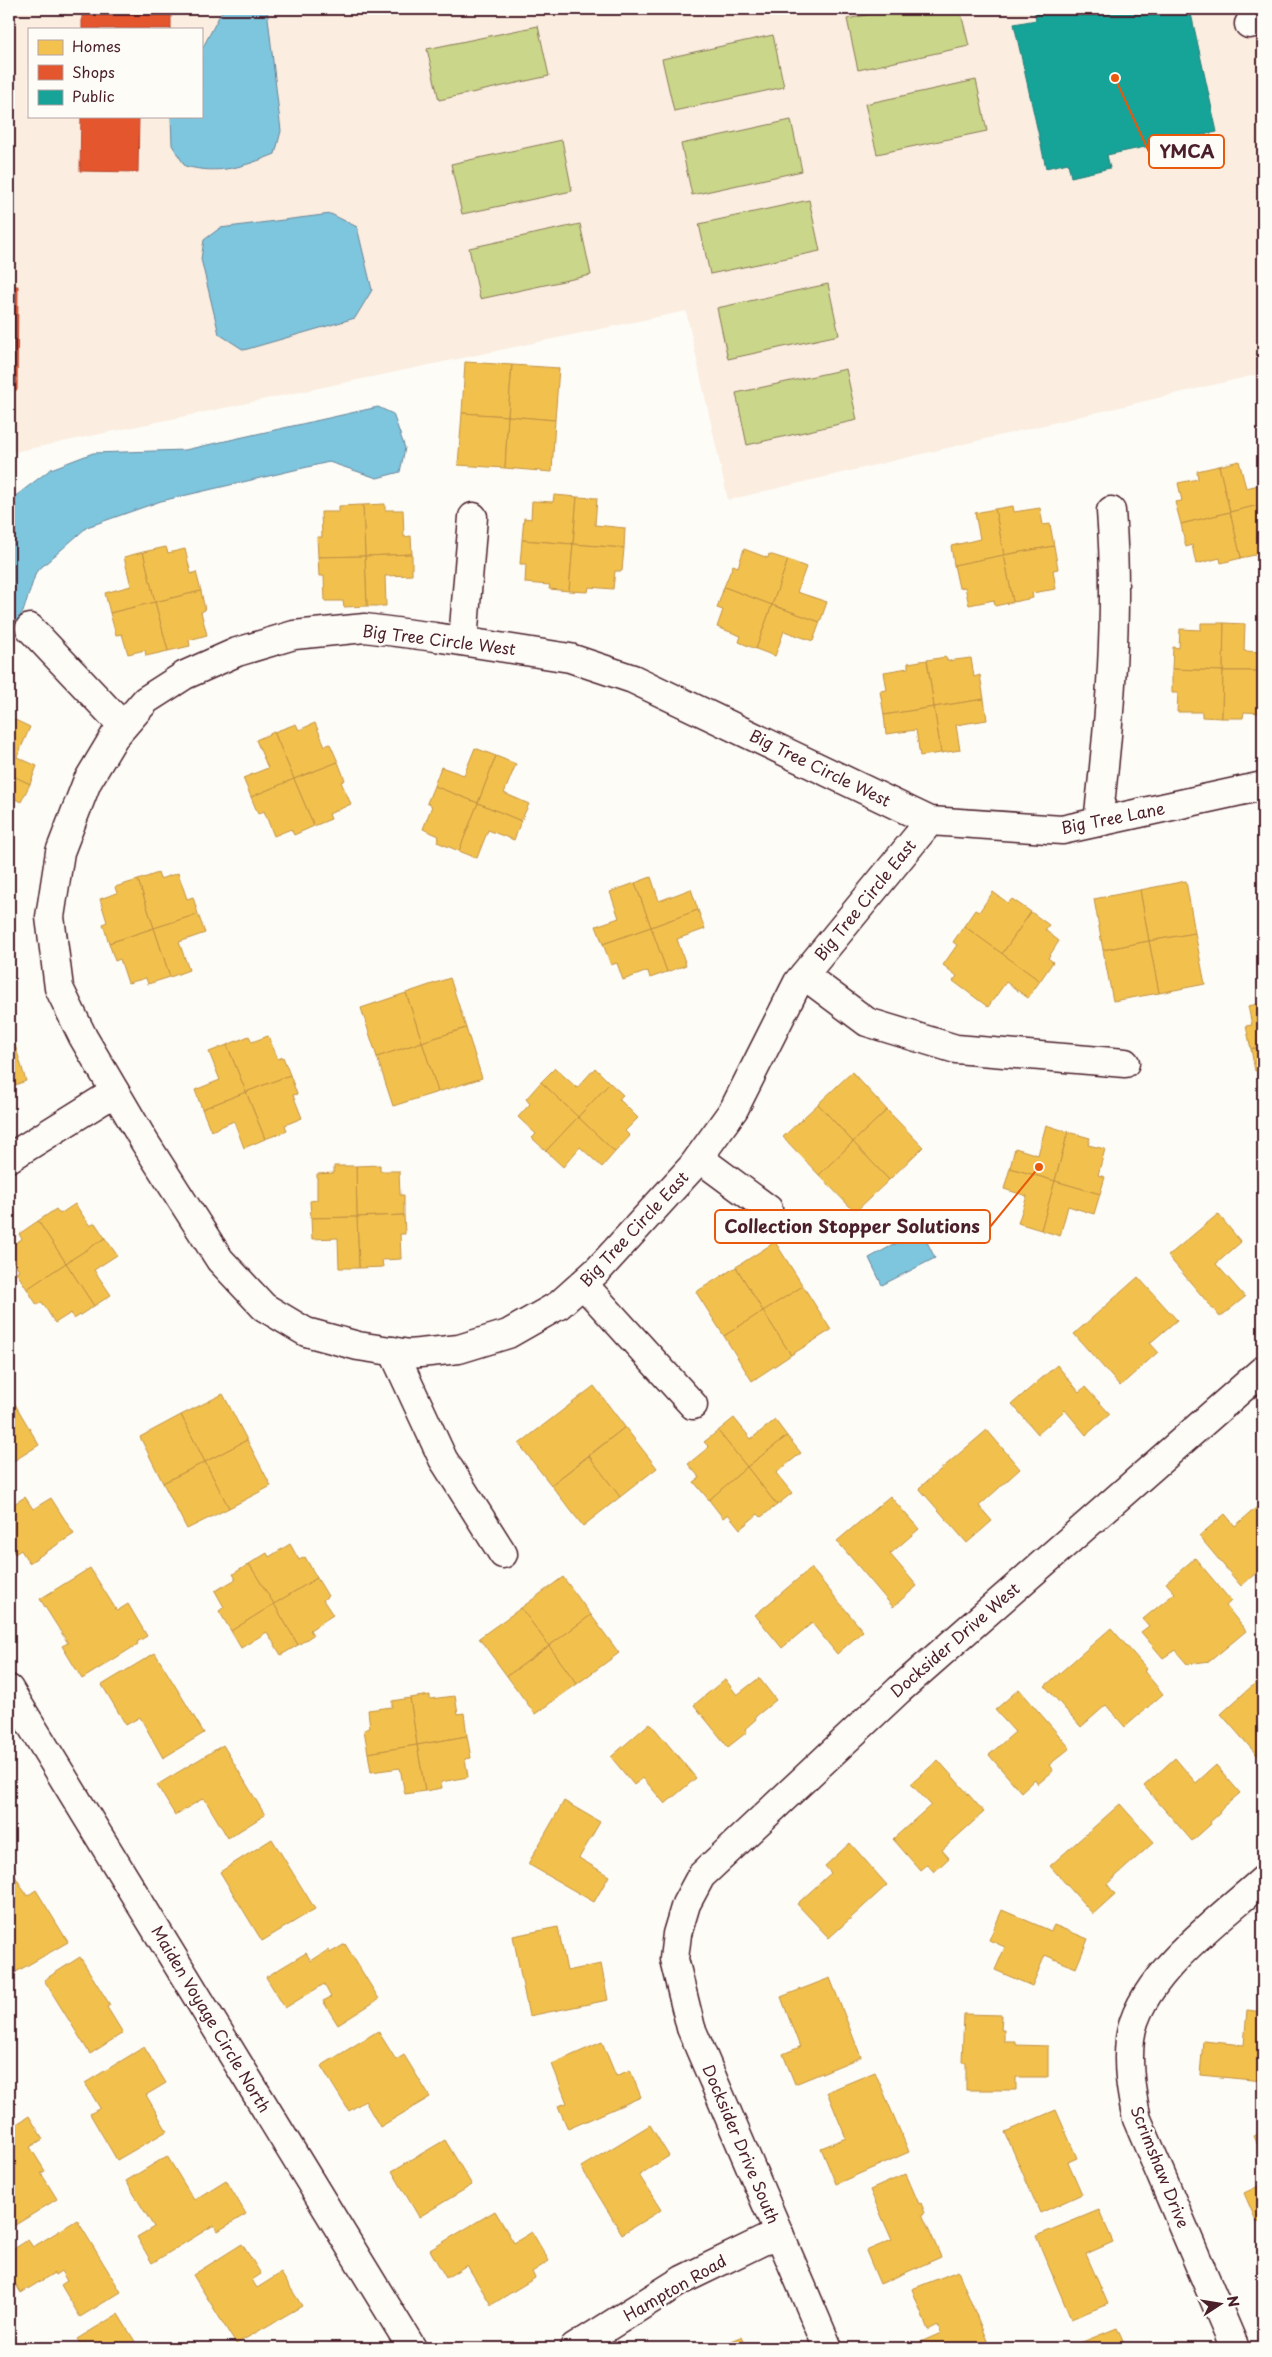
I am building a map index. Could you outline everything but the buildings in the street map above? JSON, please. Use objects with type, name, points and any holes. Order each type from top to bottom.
[{"type":"street","points":[[1098,822],[1106,760],[1113,636],[1114,552],[1111,511]]},
{"type":"street","points":[[463,641],[473,517]]},
{"type":"street","points":[[30,628],[124,726]]},
{"type":"street","name":"Big Tree Circle West","points":[[144,1141],[83,1037],[59,988],[50,917],[60,852],[87,782],[124,726],[146,700],[185,675],[237,652],[294,635],[365,628],[570,658],[633,679],[930,821]]},
{"type":"street","name":"Big Tree Lane","points":[[930,821],[1062,830],[1263,786]]},
{"type":"street","name":"Big Tree Circle East","points":[[144,1141],[220,1260],[264,1307],[306,1332],[358,1346],[410,1354],[459,1349],[508,1334],[558,1305],[600,1270],[699,1158],[734,1109],[793,990],[804,974],[930,821]]},
{"type":"street","points":[[804,974],[867,1022],[956,1049],[1124,1062]]},
{"type":"street","points":[[9,1158],[115,1092]]},
{"type":"street","points":[[699,1158],[768,1209]]},
{"type":"street","points":[[583,1284],[693,1405]]},
{"type":"street","points":[[393,1351],[443,1459],[503,1554]]},
{"type":"street","name":"Docksider Drive West","points":[[677,1934],[686,1904],[701,1876],[898,1690],[1263,1370]]},
{"type":"street","name":"Maiden Voyage Circle North","points":[[9,1690],[412,2348]]},
{"type":"street","name":"Scrimshaw Drive","points":[[1235,2348],[1137,2119],[1129,2079],[1130,2037],[1144,1998],[1166,1967],[1263,1880]]},
{"type":"street","name":"Docksider Drive South","points":[[677,1934],[674,1959],[691,2028],[828,2348]]},
{"type":"street","name":"Hampton Road","points":[[574,2348],[682,2280],[779,2233]]},
{"type":"shaded area","points":[[9,9],[1263,9],[1263,373],[728,500],[686,311],[9,453]]},
{"type":"green space","points":[[895,9],[960,9],[969,46],[858,70],[847,19]]},
{"type":"green space","points":[[538,26],[549,76],[439,100],[427,49]]},
{"type":"green space","points":[[773,35],[784,87],[674,111],[662,59]]},
{"type":"green space","points":[[976,80],[987,131],[877,154],[865,104]]},
{"type":"green space","points":[[791,120],[802,171],[692,195],[681,144]]},
{"type":"green space","points":[[562,140],[572,191],[462,214],[451,164]]},
{"type":"green space","points":[[809,200],[820,251],[710,274],[699,224]]},
{"type":"green space","points":[[580,224],[591,275],[480,299],[469,248]]},
{"type":"green space","points":[[828,284],[839,335],[728,359],[717,308]]},
{"type":"green space","points":[[846,369],[857,420],[747,445],[736,393]]},
{"type":"water","points":[[223,9],[267,9],[281,131],[275,154],[252,163],[220,170],[197,169],[185,166],[172,145],[171,118],[202,118],[202,49]]},
{"type":"water","points":[[331,214],[357,227],[372,290],[355,318],[244,350],[219,334],[201,259],[204,240],[220,228]]},
{"type":"water","points":[[378,407],[393,414],[405,448],[400,472],[377,478],[329,462],[161,501],[87,527],[36,572],[23,612],[9,632],[9,501],[51,469],[93,453],[185,450]]},
{"type":"water","points":[[921,1230],[935,1258],[882,1285],[869,1258]]},
{"type":"place","name":"YMCA","points":[[1115,78]]},
{"type":"place","name":"Collection Stopper Solutions","points":[[1039,1167]]}]
